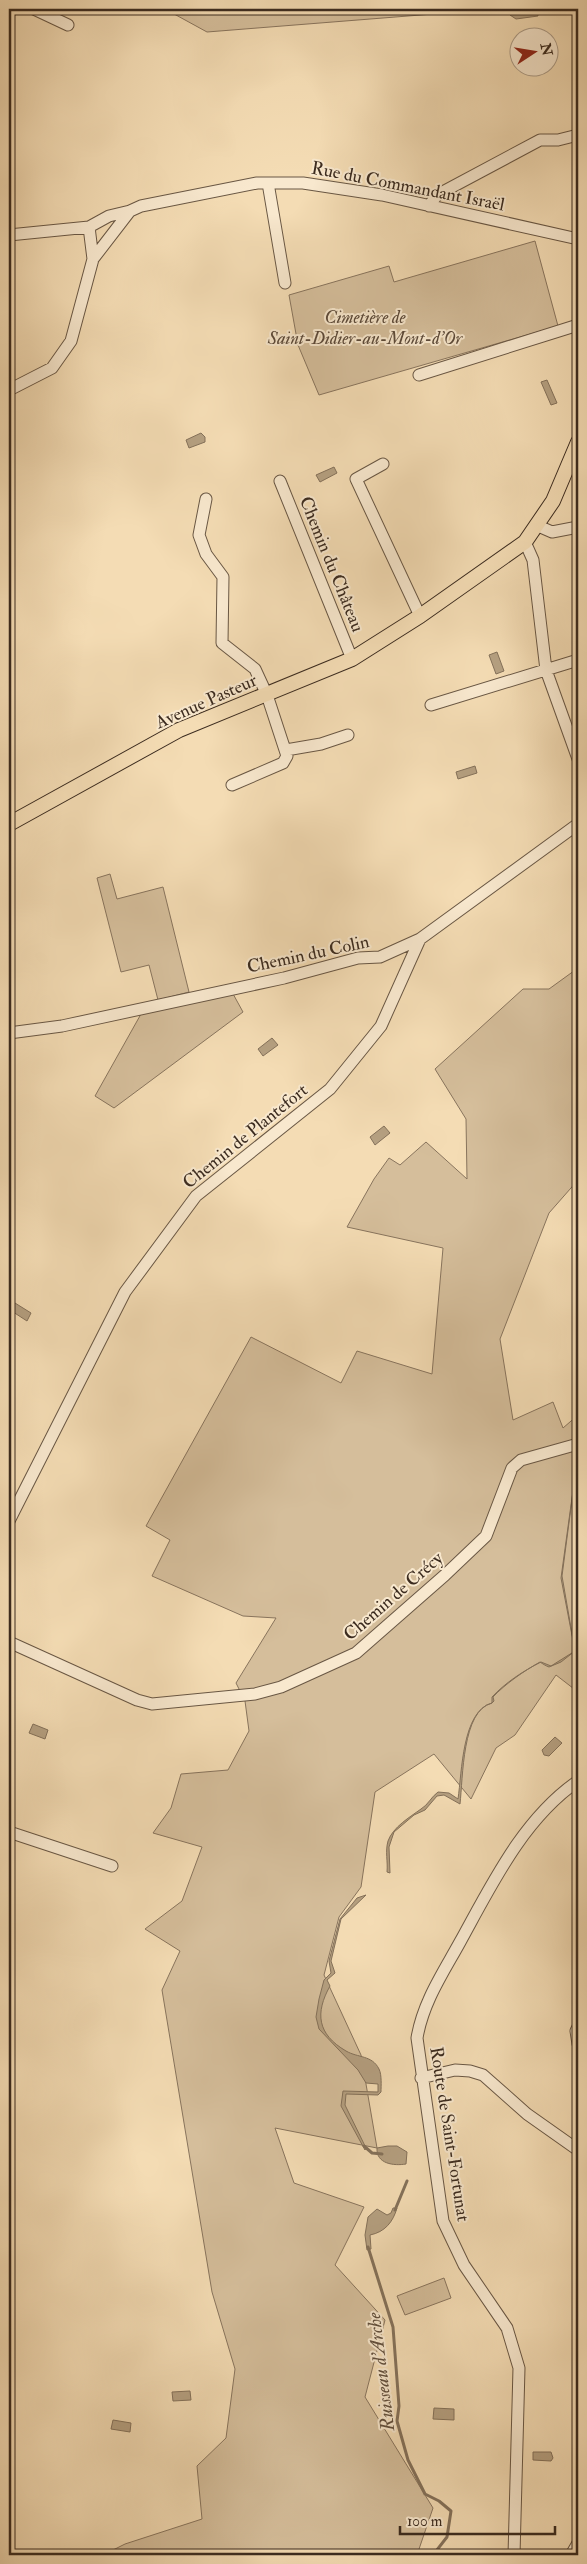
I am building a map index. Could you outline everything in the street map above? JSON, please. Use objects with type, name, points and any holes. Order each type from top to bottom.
[{"type":"main road","name":"Avenue Pasteur","points":[[9,824],[179,730],[352,659],[420,616],[525,542],[553,501],[578,442]]},
{"type":"street","points":[[9,9],[14,9]]},
{"type":"street","points":[[34,9],[68,26]]},
{"type":"street","points":[[429,206],[437,194],[540,140],[558,140],[578,135]]},
{"type":"street","points":[[268,183],[285,283]]},
{"type":"street","name":"Rue du Commandant Israël","points":[[89,227],[109,216],[141,206],[206,192],[268,183],[303,183],[382,195],[578,239]]},
{"type":"street","points":[[92,259],[130,211]]},
{"type":"street","points":[[9,235],[89,227],[92,259],[71,341],[52,368],[9,390]]},
{"type":"street","points":[[418,375],[578,325]]},
{"type":"street","points":[[383,464],[356,479],[420,616]]},
{"type":"street","name":"Chemin du Château","points":[[280,481],[352,659]]},
{"type":"street","points":[[206,499],[199,535],[206,554],[223,577],[222,643],[255,669],[267,695],[287,756],[283,763],[232,785]]},
{"type":"street","points":[[536,525],[552,532],[578,527]]},
{"type":"street","points":[[525,542],[532,560],[546,670],[578,759]]},
{"type":"street","points":[[431,705],[578,660]]},
{"type":"street","points":[[286,750],[321,744],[348,735]]},
{"type":"street","name":"Chemin du Colin","points":[[9,1033],[62,1026],[284,978],[358,958],[380,957],[420,938],[578,824]]},
{"type":"street","name":"Chemin de Plantefort","points":[[9,1521],[125,1292],[196,1196],[330,1089],[381,1026],[420,938]]},
{"type":"street","name":"Chemin de Crécy","points":[[9,1642],[137,1700],[166,1704],[255,1694],[281,1687],[356,1653],[446,1575],[486,1536],[512,1468],[521,1460],[573,1445]]},
{"type":"street","name":"Route de Saint-Fortunat","points":[[514,2555],[519,2368],[507,2328],[464,2264],[443,2221],[438,2173],[417,2038],[420,2020],[430,1996],[506,1860],[557,1796],[578,1781]]},
{"type":"street","points":[[9,1832],[112,1866]]},
{"type":"street","points":[[578,2027],[576,2031],[578,2044]]},
{"type":"street","points":[[422,2078],[455,2070],[470,2071],[482,2075],[527,2114],[578,2150]]},
{"type":"street","points":[[571,2555],[578,2543]]},
{"type":"green space","points":[[165,9],[496,9],[207,32]]},
{"type":"green space","name":"Cimetière de Saint-Didier-au-Mont-d'Or","points":[[535,241],[558,326],[319,395],[298,345],[289,295],[389,266],[394,282]]},
{"type":"green space","points":[[110,874],[117,899],[163,887],[189,992],[158,1000],[149,965],[121,972],[97,878]]},
{"type":"green space","points":[[578,968],[578,1180],[549,1213],[500,1339],[513,1420],[553,1402],[563,1428],[578,1415],[578,1446],[575,1449],[578,1451],[578,1662],[576,1669],[578,1692],[556,1675],[515,1735],[496,1748],[471,1799],[434,1754],[375,1792],[361,1887],[339,1917],[324,1975],[361,2055],[377,2148],[275,2128],[294,2183],[364,2207],[335,2265],[385,2320],[365,2397],[433,2508],[417,2555],[103,2555],[125,2544],[202,2519],[197,2466],[226,2438],[235,2369],[212,2292],[162,1990],[180,1951],[145,1929],[182,1901],[202,1847],[153,1833],[171,1808],[181,1774],[228,1770],[249,1731],[245,1701],[236,1683],[276,1618],[243,1616],[152,1576],[170,1540],[146,1526],[251,1337],[341,1383],[357,1351],[432,1374],[443,1248],[347,1227],[374,1179],[389,1158],[400,1165],[426,1142],[467,1179],[466,1119],[435,1069],[523,989],[549,989]]},
{"type":"green space","points":[[232,992],[243,1012],[114,1108],[95,1096],[141,1014]]},
{"type":"green space","points":[[444,2278],[451,2298],[405,2315],[397,2296]]},
{"type":"shaded area","points":[[511,9],[537,9],[538,16],[516,19],[510,15]]},
{"type":"shaded area","points":[[547,380],[557,403],[551,405],[541,382]]},
{"type":"shaded area","points":[[201,433],[205,437],[205,442],[189,448],[186,440]]},
{"type":"shaded area","points":[[334,467],[337,473],[320,482],[316,475]]},
{"type":"shaded area","points":[[497,652],[504,671],[496,674],[489,655]]},
{"type":"shaded area","points":[[475,766],[477,773],[458,779],[456,772]]},
{"type":"shaded area","points":[[272,1038],[278,1045],[263,1056],[258,1049]]},
{"type":"shaded area","points":[[384,1126],[390,1133],[375,1145],[370,1137]]},
{"type":"shaded area","points":[[15,1303],[31,1313],[27,1321],[10,1310]]},
{"type":"shaded area","points":[[578,1454],[562,1576],[575,1651],[561,1578]]},
{"type":"shaded area","points":[[575,1651],[561,1662],[549,1667],[540,1662],[551,1666]]},
{"type":"shaded area","points":[[515,1678],[493,1697],[494,1701],[492,1703],[492,1697]]},
{"type":"shaded area","points":[[475,1718],[469,1731],[466,1746],[460,1804],[444,1795],[437,1796],[425,1810],[414,1815],[394,1832],[389,1847],[390,1873],[387,1872],[388,1841],[394,1831],[438,1792],[449,1793],[458,1799],[465,1744],[469,1730]]},
{"type":"shaded area","points":[[33,1724],[48,1730],[45,1739],[29,1733]]},
{"type":"shaded area","points":[[555,1737],[562,1743],[549,1756],[544,1755],[542,1750]]},
{"type":"shaded area","points":[[366,1895],[341,1919],[331,1961],[335,1973],[327,1980],[330,1986],[322,2005],[321,2014],[324,2030],[336,2044],[346,2051],[373,2061],[380,2071],[381,2092],[378,2095],[346,2094],[345,2105],[366,2148],[365,2150],[341,2106],[343,2091],[378,2092],[378,2084],[366,2083],[358,2070],[319,2029],[316,2017],[324,1980],[331,1973],[329,1961],[340,1919],[357,1898]]},
{"type":"shaded area","points":[[397,2146],[407,2152],[406,2164],[391,2164],[379,2158],[377,2148]]},
{"type":"shaded area","points":[[393,2208],[397,2208],[388,2226],[370,2235],[371,2249],[367,2250],[365,2235],[368,2217],[377,2209],[387,2215],[391,2213]]},
{"type":"shaded area","points":[[190,2391],[191,2400],[173,2401],[172,2392]]},
{"type":"shaded area","points":[[434,2408],[454,2409],[454,2420],[433,2419]]},
{"type":"shaded area","points":[[113,2420],[131,2423],[130,2432],[111,2429]]},
{"type":"shaded area","points":[[533,2452],[551,2452],[553,2458],[551,2461],[533,2460]]},
{"type":"waterway","name":"Ruisseau d'Arche","points":[[364,2146],[372,2153],[382,2154]]},
{"type":"waterway","name":"Ruisseau d'Arche","points":[[395,2210],[407,2181]]},
{"type":"waterway","name":"Ruisseau d'Arche","points":[[368,2247],[393,2327],[399,2406],[397,2421],[408,2460],[425,2494],[439,2501],[451,2511],[447,2537],[433,2555]]}]
